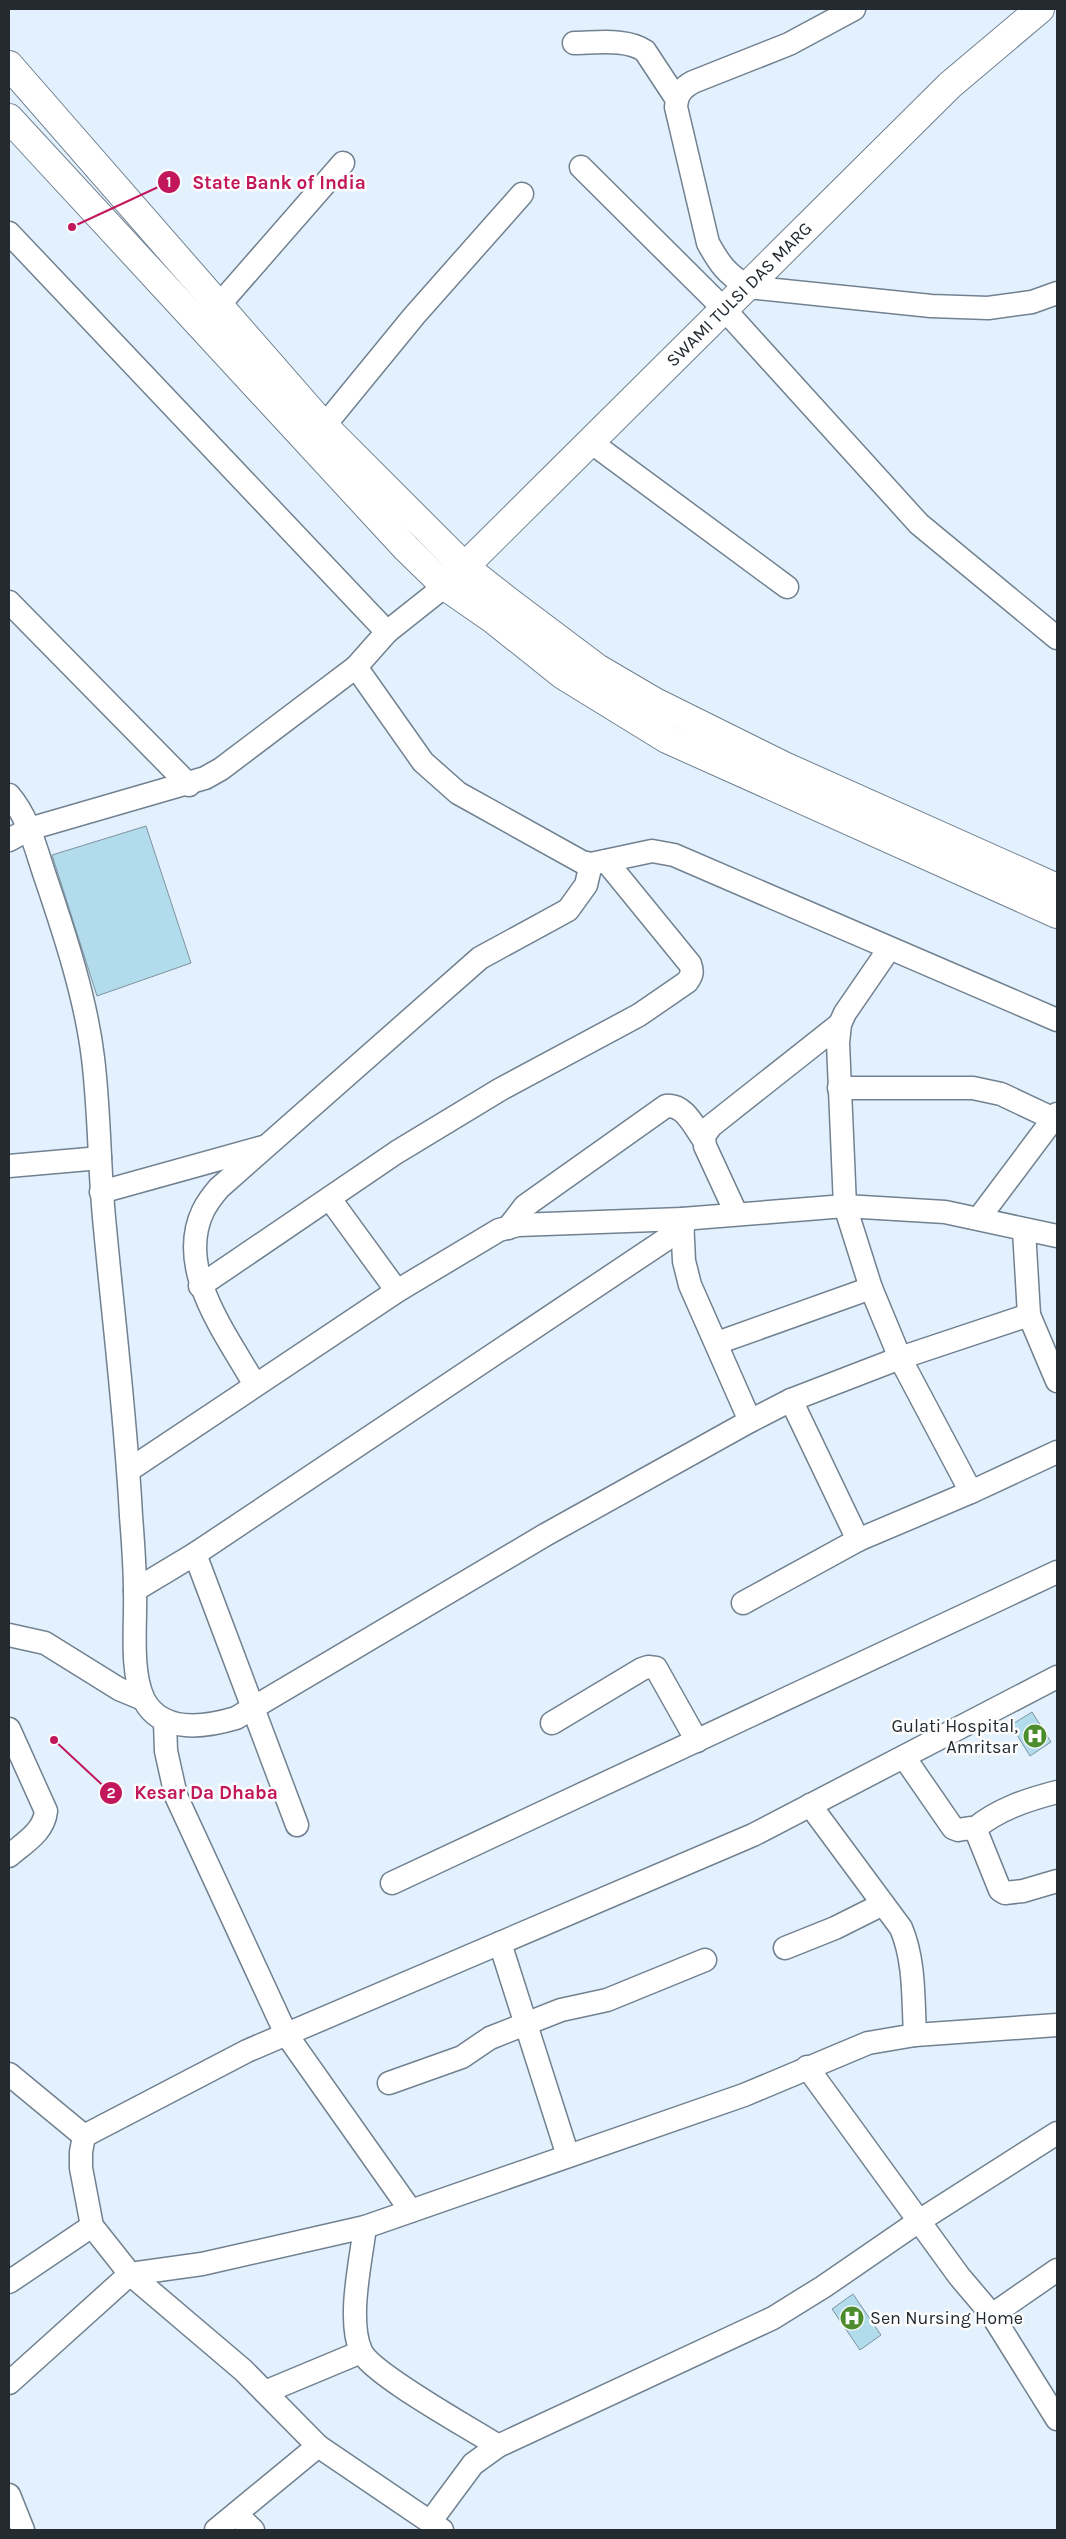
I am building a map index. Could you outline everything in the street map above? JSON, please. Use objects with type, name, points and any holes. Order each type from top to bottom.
[{"type":"main road","name":"SWAMI TULSI DAS MARG","points":[[445,586],[466,568],[592,443],[950,84],[1040,9]]},
{"type":"main road","points":[[9,64],[324,426],[466,568],[597,668],[654,702],[784,766],[1057,888]]},
{"type":"main road","points":[[9,118],[406,548],[445,586],[494,620],[563,674],[667,739],[1057,914]]},
{"type":"street","points":[[854,9],[789,44],[693,82],[681,90],[676,98],[676,107],[708,243],[718,261],[729,275],[748,287],[931,306],[988,308],[1032,302],[1057,293]]},
{"type":"street","points":[[574,43],[629,44],[640,47],[644,50],[676,98]]},
{"type":"street","points":[[219,305],[344,163]]},
{"type":"street","points":[[581,167],[725,310],[919,524],[1057,638]]},
{"type":"street","points":[[324,426],[414,316],[522,194]]},
{"type":"street","points":[[9,233],[387,632]]},
{"type":"street","points":[[592,443],[787,587]]},
{"type":"street","points":[[9,840],[29,829],[189,785],[221,769],[356,667],[387,632],[445,586]]},
{"type":"street","points":[[9,602],[189,785]]},
{"type":"street","points":[[356,667],[423,762],[440,779],[458,794],[567,856],[599,863],[652,851],[674,855],[1057,1020]]},
{"type":"street","points":[[9,795],[29,829],[56,908],[87,1023],[96,1092],[101,1192],[129,1470],[135,1590],[136,1666],[144,1699],[154,1714],[165,1722],[198,1726],[215,1724],[236,1718],[253,1710],[545,1535],[791,1400],[900,1358],[1029,1315]]},
{"type":"street","points":[[255,1385],[200,1286],[196,1263],[196,1236],[204,1209],[219,1188],[480,958],[568,910],[576,902],[599,863]]},
{"type":"street","points":[[200,1286],[397,1152],[501,1089],[639,1015],[692,976],[690,964],[599,863]]},
{"type":"street","points":[[889,949],[845,1013],[840,1024],[838,1043],[839,1088],[845,1206],[871,1288],[900,1358],[971,1492]]},
{"type":"street","points":[[704,1140],[710,1126],[840,1024]]},
{"type":"street","points":[[839,1088],[973,1088],[1001,1094],[1056,1116],[979,1218]]},
{"type":"street","points":[[508,1228],[525,1206],[666,1106],[678,1107],[704,1140],[736,1213]]},
{"type":"street","points":[[101,1192],[269,1145]]},
{"type":"street","points":[[9,1166],[100,1158]]},
{"type":"street","points":[[330,1198],[396,1291]]},
{"type":"street","points":[[129,1470],[396,1291],[500,1230],[537,1224],[682,1224],[736,1213],[845,1206],[945,1212],[1057,1236]]},
{"type":"street","points":[[682,1224],[684,1261],[690,1286],[717,1343],[750,1421]]},
{"type":"street","points":[[135,1590],[195,1554],[682,1224]]},
{"type":"street","points":[[1024,1230],[1029,1315],[1057,1381]]},
{"type":"street","points":[[717,1343],[871,1288]]},
{"type":"street","points":[[791,1400],[858,1540]]},
{"type":"street","points":[[743,1603],[858,1540],[971,1492],[1057,1452]]},
{"type":"street","points":[[195,1554],[297,1825]]},
{"type":"street","points":[[392,1883],[1057,1572]]},
{"type":"street","points":[[9,1635],[45,1643],[119,1689],[144,1699]]},
{"type":"street","points":[[552,1723],[642,1669],[653,1667],[656,1668],[696,1741]]},
{"type":"street","points":[[84,2136],[247,2051],[753,1835],[1057,1677]]},
{"type":"street","points":[[165,1722],[166,1751],[176,1796],[286,2034],[411,2211]]},
{"type":"street","points":[[9,1729],[46,1811],[46,1820],[40,1830],[9,1856]]},
{"type":"street","points":[[904,1757],[953,1828],[958,1830],[974,1829],[998,1812],[1057,1792]]},
{"type":"street","points":[[810,1805],[901,1928],[908,1945],[912,1965],[915,2035]]},
{"type":"street","points":[[974,1829],[1000,1890],[1004,1893],[1023,1891],[1057,1881]]},
{"type":"street","points":[[785,1948],[835,1928],[883,1904]]},
{"type":"street","points":[[500,1943],[568,2156]]},
{"type":"street","points":[[389,2083],[462,2057],[490,2038],[526,2026],[561,2010],[607,2000],[704,1960]]},
{"type":"street","points":[[9,2383],[130,2274],[202,2264],[364,2226],[744,2095],[868,2043],[915,2035],[1057,2026]]},
{"type":"street","points":[[807,2068],[959,2276],[992,2315],[1057,2419]]},
{"type":"street","points":[[9,2074],[84,2136]]},
{"type":"street","points":[[84,2136],[81,2168],[92,2226],[130,2274],[243,2370],[318,2446],[436,2526],[473,2464],[498,2446],[772,2318],[831,2283],[919,2221],[1057,2133]]},
{"type":"street","points":[[9,2282],[92,2226]]},
{"type":"street","points":[[364,2226],[355,2307],[361,2352],[383,2375],[498,2446]]},
{"type":"street","points":[[992,2315],[1057,2270]]},
{"type":"street","points":[[265,2392],[361,2352]]},
{"type":"street","points":[[216,2530],[318,2446]]},
{"type":"street","points":[[9,2495],[23,2530]]},
{"type":"street","points":[[236,2514],[253,2530]]},
{"type":"building","points":[[146,826],[191,963],[97,996],[52,855]]},
{"type":"building","points":[[1032,1712],[1051,1742],[1030,1756],[1011,1725]]},
{"type":"building","points":[[853,2294],[881,2335],[860,2350],[832,2309]]},
{"type":"place","name":"State Bank of India","points":[[72,227]]},
{"type":"place","name":"Gulati Hospital, Amritsar","points":[[1035,1736]]},
{"type":"place","name":"Kesar Da Dhaba","points":[[54,1740]]},
{"type":"place","name":"Sen Nursing Home","points":[[852,2318]]}]
